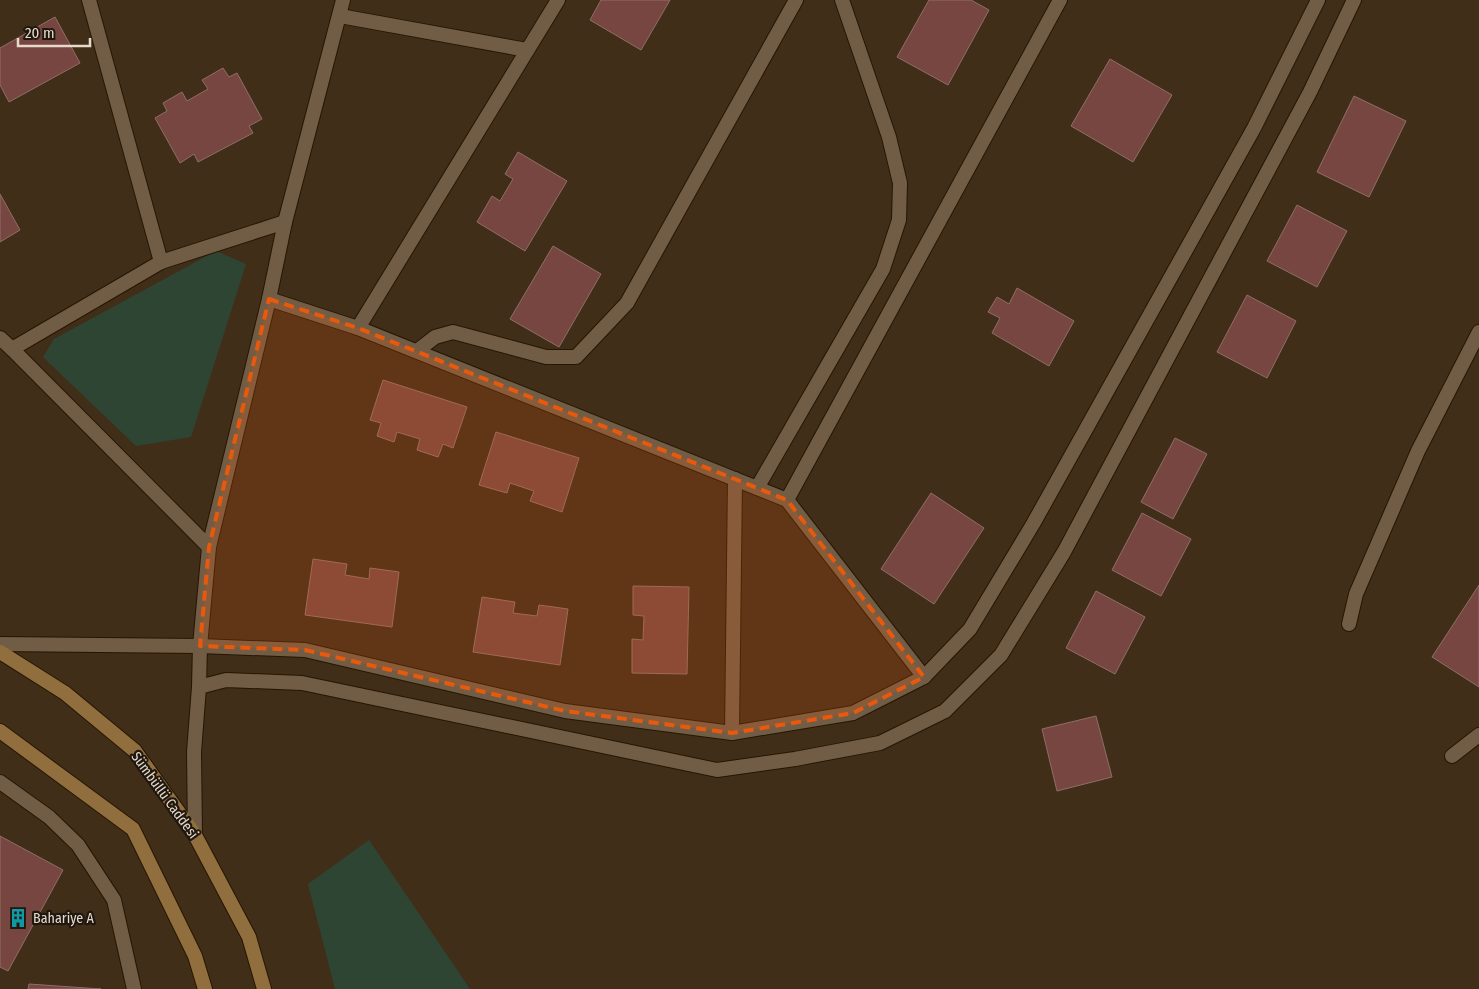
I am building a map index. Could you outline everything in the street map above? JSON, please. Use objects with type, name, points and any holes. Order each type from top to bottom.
[{"type":"main road","name":"Sümbüllü Caddesi","points":[[0,652],[65,693],[136,752],[195,835],[249,937],[264,989]]},
{"type":"main road","points":[[2,736],[134,828],[195,956],[205,989]]},
{"type":"street","points":[[89,0],[161,262]]},
{"type":"street","points":[[195,835],[194,752],[200,646],[209,547],[269,299],[285,222],[343,0]]},
{"type":"street","points":[[358,328],[558,0]]},
{"type":"street","points":[[417,351],[435,337],[453,332],[546,357],[576,357],[627,303],[796,0]]},
{"type":"street","points":[[757,488],[883,269],[899,220],[900,183],[889,137],[842,0]]},
{"type":"street","points":[[787,500],[1060,0]]},
{"type":"street","points":[[0,644],[200,646],[305,650],[565,711],[732,733],[853,713],[924,677],[970,628],[1033,524],[1254,128],[1318,0]]},
{"type":"street","points":[[198,687],[226,680],[302,683],[716,770],[795,759],[880,743],[945,711],[1001,655],[1064,552],[1310,92],[1354,0]]},
{"type":"street","points":[[340,16],[527,50]]},
{"type":"street","points":[[12,349],[161,262],[285,222]]},
{"type":"street","points":[[269,299],[358,328],[787,500],[924,677]]},
{"type":"street","points":[[1349,624],[1356,594],[1418,451],[1479,332]]},
{"type":"street","points":[[0,338],[209,547]]},
{"type":"street","points":[[732,733],[735,479]]},
{"type":"street","points":[[1452,756],[1479,734]]},
{"type":"street","points":[[0,782],[49,817],[78,846],[114,900],[134,989]]},
{"type":"highlighted area","points":[[269,299],[358,328],[787,500],[924,677],[853,713],[732,733],[565,711],[305,650],[200,646],[209,547]]},
{"type":"green space","points":[[216,251],[246,264],[191,437],[136,446],[43,357],[54,339]]},
{"type":"green space","points":[[369,840],[470,989],[335,989],[308,884]]},
{"type":"building","points":[[601,0],[670,0],[641,50],[590,20]]},
{"type":"building","points":[[929,0],[971,0],[989,10],[948,85],[897,57]]},
{"type":"building","points":[[55,17],[80,63],[9,102],[0,85],[0,48]]},
{"type":"building","points":[[1110,59],[1172,95],[1133,162],[1071,126]]},
{"type":"building","points":[[223,68],[229,77],[237,73],[262,119],[249,126],[253,133],[198,162],[194,154],[180,163],[155,118],[167,111],[163,103],[182,92],[187,101],[208,89],[202,80]]},
{"type":"building","points":[[1354,96],[1406,121],[1369,197],[1317,172]]},
{"type":"building","points":[[518,152],[567,181],[525,251],[477,222],[492,196],[500,201],[513,179],[505,174]]},
{"type":"building","points":[[0,194],[20,230],[0,242]]},
{"type":"building","points":[[1297,205],[1347,231],[1317,287],[1267,261]]},
{"type":"building","points":[[553,246],[601,274],[559,347],[510,319]]},
{"type":"building","points":[[1017,288],[1074,321],[1049,366],[992,333],[1000,318],[988,312],[997,297],[1009,304]]},
{"type":"building","points":[[1247,295],[1296,321],[1267,378],[1217,352]]},
{"type":"building","points":[[383,380],[467,407],[453,448],[443,444],[438,457],[417,450],[420,439],[397,432],[394,442],[377,436],[381,423],[370,420]]},
{"type":"building","points":[[496,432],[579,458],[562,512],[530,501],[534,491],[510,483],[507,493],[479,485]]},
{"type":"building","points":[[1175,438],[1207,454],[1173,519],[1141,502]]},
{"type":"building","points":[[931,493],[984,528],[934,604],[881,569]]},
{"type":"building","points":[[1142,513],[1191,539],[1161,596],[1112,570]]},
{"type":"building","points":[[313,559],[347,564],[345,575],[369,579],[370,568],[399,572],[392,627],[305,615]]},
{"type":"building","points":[[1479,585],[1479,687],[1432,657]]},
{"type":"building","points":[[633,586],[689,587],[687,674],[632,673],[632,639],[643,640],[644,616],[633,615]]},
{"type":"building","points":[[1096,591],[1145,617],[1115,674],[1066,648]]},
{"type":"building","points":[[482,597],[515,602],[513,613],[537,616],[539,605],[568,609],[560,665],[473,652]]},
{"type":"building","points":[[1096,716],[1112,777],[1057,791],[1042,729]]},
{"type":"building","name":"Bahariye A","points":[[0,836],[63,870],[8,971],[0,967]]},
{"type":"building","points":[[29,984],[101,989],[28,989]]},
{"type":"place","name":"Bahariye A","points":[[18,918]]}]
